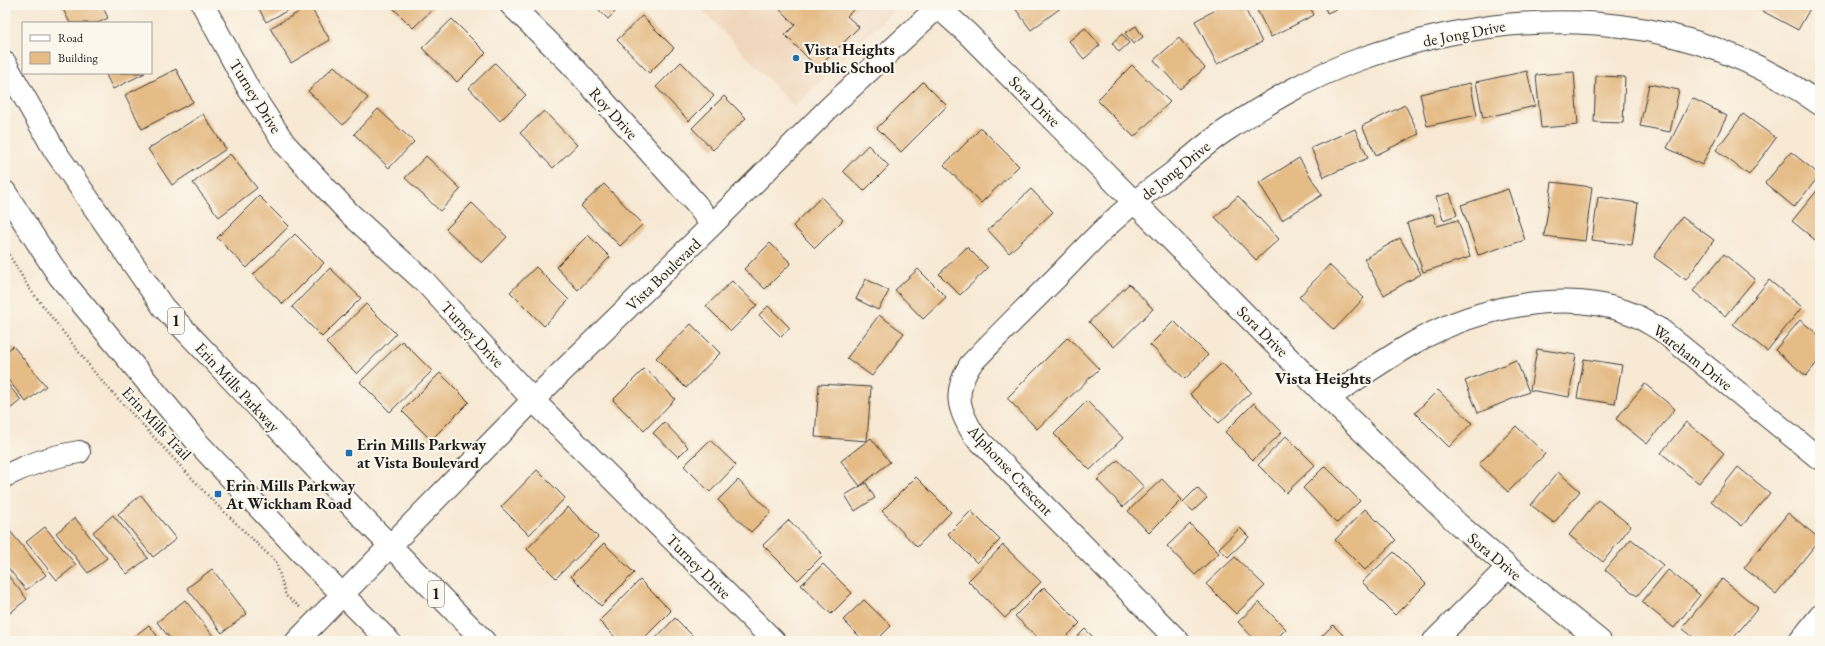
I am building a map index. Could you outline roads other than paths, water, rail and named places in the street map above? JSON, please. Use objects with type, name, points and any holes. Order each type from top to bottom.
[{"type":"street","name":"Turney Drive","points":[[203,5],[248,88],[285,144],[349,213],[426,283],[534,400],[774,641]]},
{"type":"street","name":"Roy Drive","points":[[511,5],[569,62],[696,204],[712,225]]},
{"type":"street","name":"Vista Boulevard","points":[[298,641],[389,546],[534,400],[830,107],[939,6]]},
{"type":"street","name":"Sora Drive","points":[[939,6],[1136,202],[1328,398],[1457,523],[1508,567],[1600,641]]},
{"type":"street","name":"de Jong Drive","points":[[1136,202],[1226,130],[1297,87],[1358,60],[1416,42],[1479,28],[1538,22],[1593,22],[1645,28],[1702,44],[1754,64],[1796,87],[1820,104]]},
{"type":"street","name":"Erin Mills Parkway","points":[[5,63],[55,151],[163,307],[389,546],[484,641]]},
{"type":"street","points":[[5,192],[59,276],[196,442],[389,641]]},
{"type":"street","name":"Alphonse Crescent","points":[[1136,202],[1116,218],[970,365],[962,378],[959,395],[962,415],[974,435],[1178,641]]},
{"type":"street","name":"Wareham Drive","points":[[1328,398],[1416,342],[1461,322],[1515,305],[1549,301],[1592,303],[1632,314],[1662,330],[1820,460]]},
{"type":"street","points":[[5,476],[29,464],[58,455],[79,452]]},
{"type":"street","points":[[1434,641],[1508,567]]},
{"type":"street","points":[[1800,641],[1820,616]]},
{"type":"place","name":"Vista Heights Public School","points":[[796,58]]},
{"type":"place","name":"Erin Mills Parkway at Vista Boulevard","points":[[349,453]]},
{"type":"place","name":"Erin Mills Parkway At Wickham Road","points":[[218,494]]},
{"type":"district","name":"Vista Heights","points":[[1323,378]]}]
